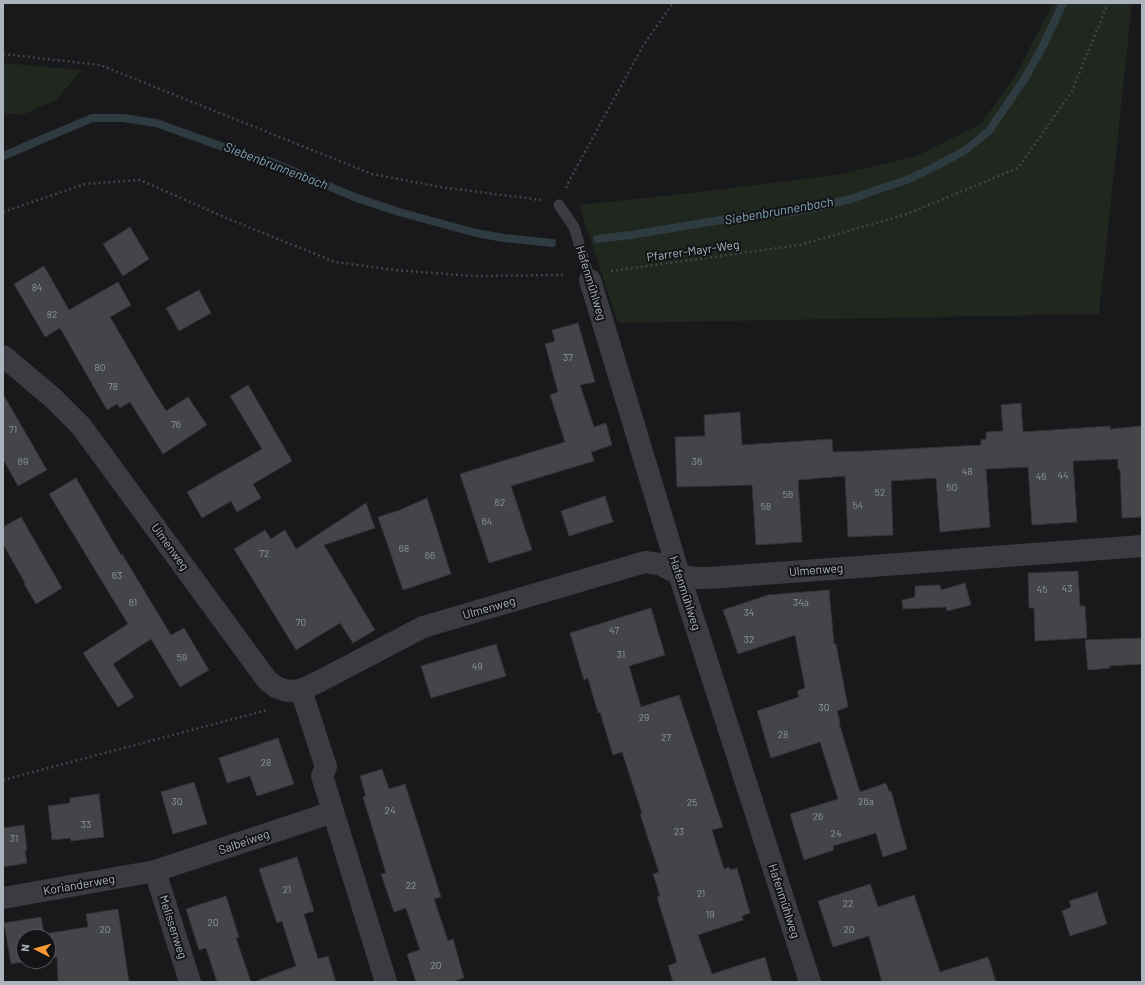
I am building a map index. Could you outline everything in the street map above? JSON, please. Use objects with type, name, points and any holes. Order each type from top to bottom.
[{"type":"street","name":"Hafenmühlweg","points":[[589,277],[679,574],[810,982]]},
{"type":"street","name":"Ulmenweg","points":[[3,356],[53,398],[81,426],[267,680],[276,687],[294,690],[320,681],[423,627],[645,562],[659,564],[679,574],[698,578],[709,578],[1142,546]]},
{"type":"street","points":[[294,690],[326,767],[322,776],[386,982]]},
{"type":"street","name":"Salbeiweg","points":[[155,872],[333,812]]},
{"type":"street","name":"Korianderweg","points":[[3,898],[155,872]]},
{"type":"street","name":"Melissenweg","points":[[155,872],[190,982]]},
{"type":"lane","name":"Hafenmühlweg","points":[[559,205],[574,227],[589,277]]},
{"type":"path","points":[[3,54],[100,65],[372,174],[440,186],[547,201],[559,205],[569,181],[644,44],[673,3]]},
{"type":"path","name":"Pfarrer-Mayr-Weg","points":[[3,212],[85,184],[140,180],[231,220],[335,262],[394,270],[473,276],[589,277],[800,245],[907,214],[1018,168],[1072,91],[1108,3]]},
{"type":"path","points":[[3,780],[269,710],[278,706],[294,690]]},
{"type":"shaded area","points":[[1053,3],[1132,3],[1099,314],[618,323],[579,205],[836,175],[917,156],[981,124],[1016,75]]},
{"type":"shaded area","points":[[3,63],[82,70],[56,100],[22,115],[3,113]]},
{"type":"building","points":[[130,227],[149,259],[123,276],[103,244]]},
{"type":"building","points":[[44,266],[69,310],[118,282],[131,305],[110,317],[166,411],[188,397],[207,425],[163,454],[130,402],[120,408],[117,404],[107,410],[60,328],[45,337],[14,284]]},
{"type":"building","points":[[199,290],[211,313],[179,331],[166,308]]},
{"type":"building","points":[[578,323],[595,382],[580,385],[594,427],[606,423],[612,445],[591,452],[594,461],[511,486],[532,550],[489,563],[460,474],[565,442],[550,395],[558,392],[545,344],[555,341],[552,330]]},
{"type":"building","points":[[248,385],[292,461],[253,484],[261,498],[237,512],[231,501],[202,518],[187,492],[262,449],[230,396]]},
{"type":"building","points":[[3,394],[47,470],[18,486],[3,459]]},
{"type":"building","points":[[1021,403],[1023,432],[1110,426],[1110,429],[1142,426],[1142,517],[1122,518],[1120,469],[1118,469],[1118,459],[1073,461],[1077,522],[1032,525],[1028,467],[986,469],[990,527],[940,532],[936,478],[891,481],[893,535],[848,537],[845,476],[798,480],[802,542],[756,545],[752,485],[677,487],[675,437],[705,436],[704,415],[740,412],[742,445],[832,439],[833,452],[867,451],[981,445],[981,440],[986,439],[986,432],[1003,431],[1001,405]]},
{"type":"building","points":[[76,478],[121,555],[122,554],[171,635],[184,628],[209,670],[180,687],[151,639],[113,664],[134,697],[118,707],[83,653],[128,624],[49,494]]},
{"type":"building","points":[[605,496],[613,522],[569,536],[561,511]]},
{"type":"building","points":[[427,498],[451,574],[403,590],[378,517],[400,510]]},
{"type":"building","points":[[366,503],[375,528],[324,545],[375,630],[353,643],[340,623],[296,650],[234,549],[265,530],[271,539],[285,530],[296,549]]},
{"type":"building","points":[[21,517],[62,588],[36,604],[3,544],[3,527]]},
{"type":"building","points":[[1078,571],[1080,606],[1085,606],[1087,638],[1035,641],[1034,608],[1029,608],[1028,573]]},
{"type":"building","points":[[965,583],[971,605],[947,611],[946,607],[903,609],[902,600],[915,597],[915,586],[940,585],[941,590]]},
{"type":"building","points":[[829,590],[834,644],[836,644],[848,707],[837,711],[839,723],[860,792],[886,783],[889,791],[891,791],[907,849],[883,857],[876,833],[833,846],[834,850],[804,860],[790,814],[838,799],[820,742],[771,758],[757,711],[799,697],[797,691],[805,688],[795,635],[738,654],[723,610],[768,595]]},
{"type":"building","points":[[651,608],[665,655],[629,666],[641,707],[679,695],[723,827],[712,830],[724,869],[729,867],[730,870],[737,868],[750,913],[742,916],[743,920],[698,935],[712,974],[765,957],[772,982],[673,982],[668,966],[677,962],[657,897],[660,896],[653,874],[659,872],[640,814],[642,813],[622,752],[613,755],[600,712],[598,713],[588,678],[584,680],[570,633]]},
{"type":"building","points":[[1142,638],[1142,664],[1110,666],[1110,668],[1088,670],[1085,640]]},
{"type":"building","points":[[496,644],[506,676],[431,698],[421,666]]},
{"type":"building","points":[[278,738],[294,784],[257,796],[250,776],[227,783],[219,758]]},
{"type":"building","points":[[382,769],[389,789],[405,784],[441,897],[434,899],[448,941],[453,939],[464,978],[451,982],[416,982],[407,954],[420,950],[406,908],[394,912],[381,874],[386,873],[363,797],[366,796],[360,776]]},
{"type":"building","points":[[194,782],[207,824],[173,834],[161,792]]},
{"type":"building","points":[[99,794],[104,837],[71,841],[70,838],[52,840],[48,806],[70,803],[70,798]]},
{"type":"building","points":[[24,825],[27,863],[3,867],[3,828]]},
{"type":"building","points":[[297,857],[314,911],[304,914],[312,940],[318,959],[328,956],[336,982],[259,982],[259,980],[296,966],[282,921],[277,923],[259,869]]},
{"type":"building","points":[[870,884],[878,907],[914,895],[940,972],[988,957],[996,982],[882,982],[869,936],[833,947],[818,901]]},
{"type":"building","points":[[1097,892],[1107,924],[1070,936],[1062,911],[1071,907],[1069,901]]},
{"type":"building","points":[[226,896],[239,937],[236,938],[251,982],[217,982],[206,948],[199,950],[186,909]]},
{"type":"building","points":[[118,909],[129,982],[58,982],[56,932],[88,927],[86,914]]},
{"type":"building","points":[[41,917],[43,929],[16,929],[16,963],[11,964],[4,923]]},
{"type":"waterway","name":"Siebenbrunnenbach","points":[[597,239],[631,235],[733,218],[792,212],[818,207],[851,199],[907,180],[934,167],[964,151],[989,131],[1025,78],[1041,50],[1063,3]]},
{"type":"waterway","name":"Siebenbrunnenbach","points":[[3,156],[92,118],[123,118],[156,123],[240,153],[269,161],[357,198],[399,212],[476,233],[504,238],[552,243]]}]
